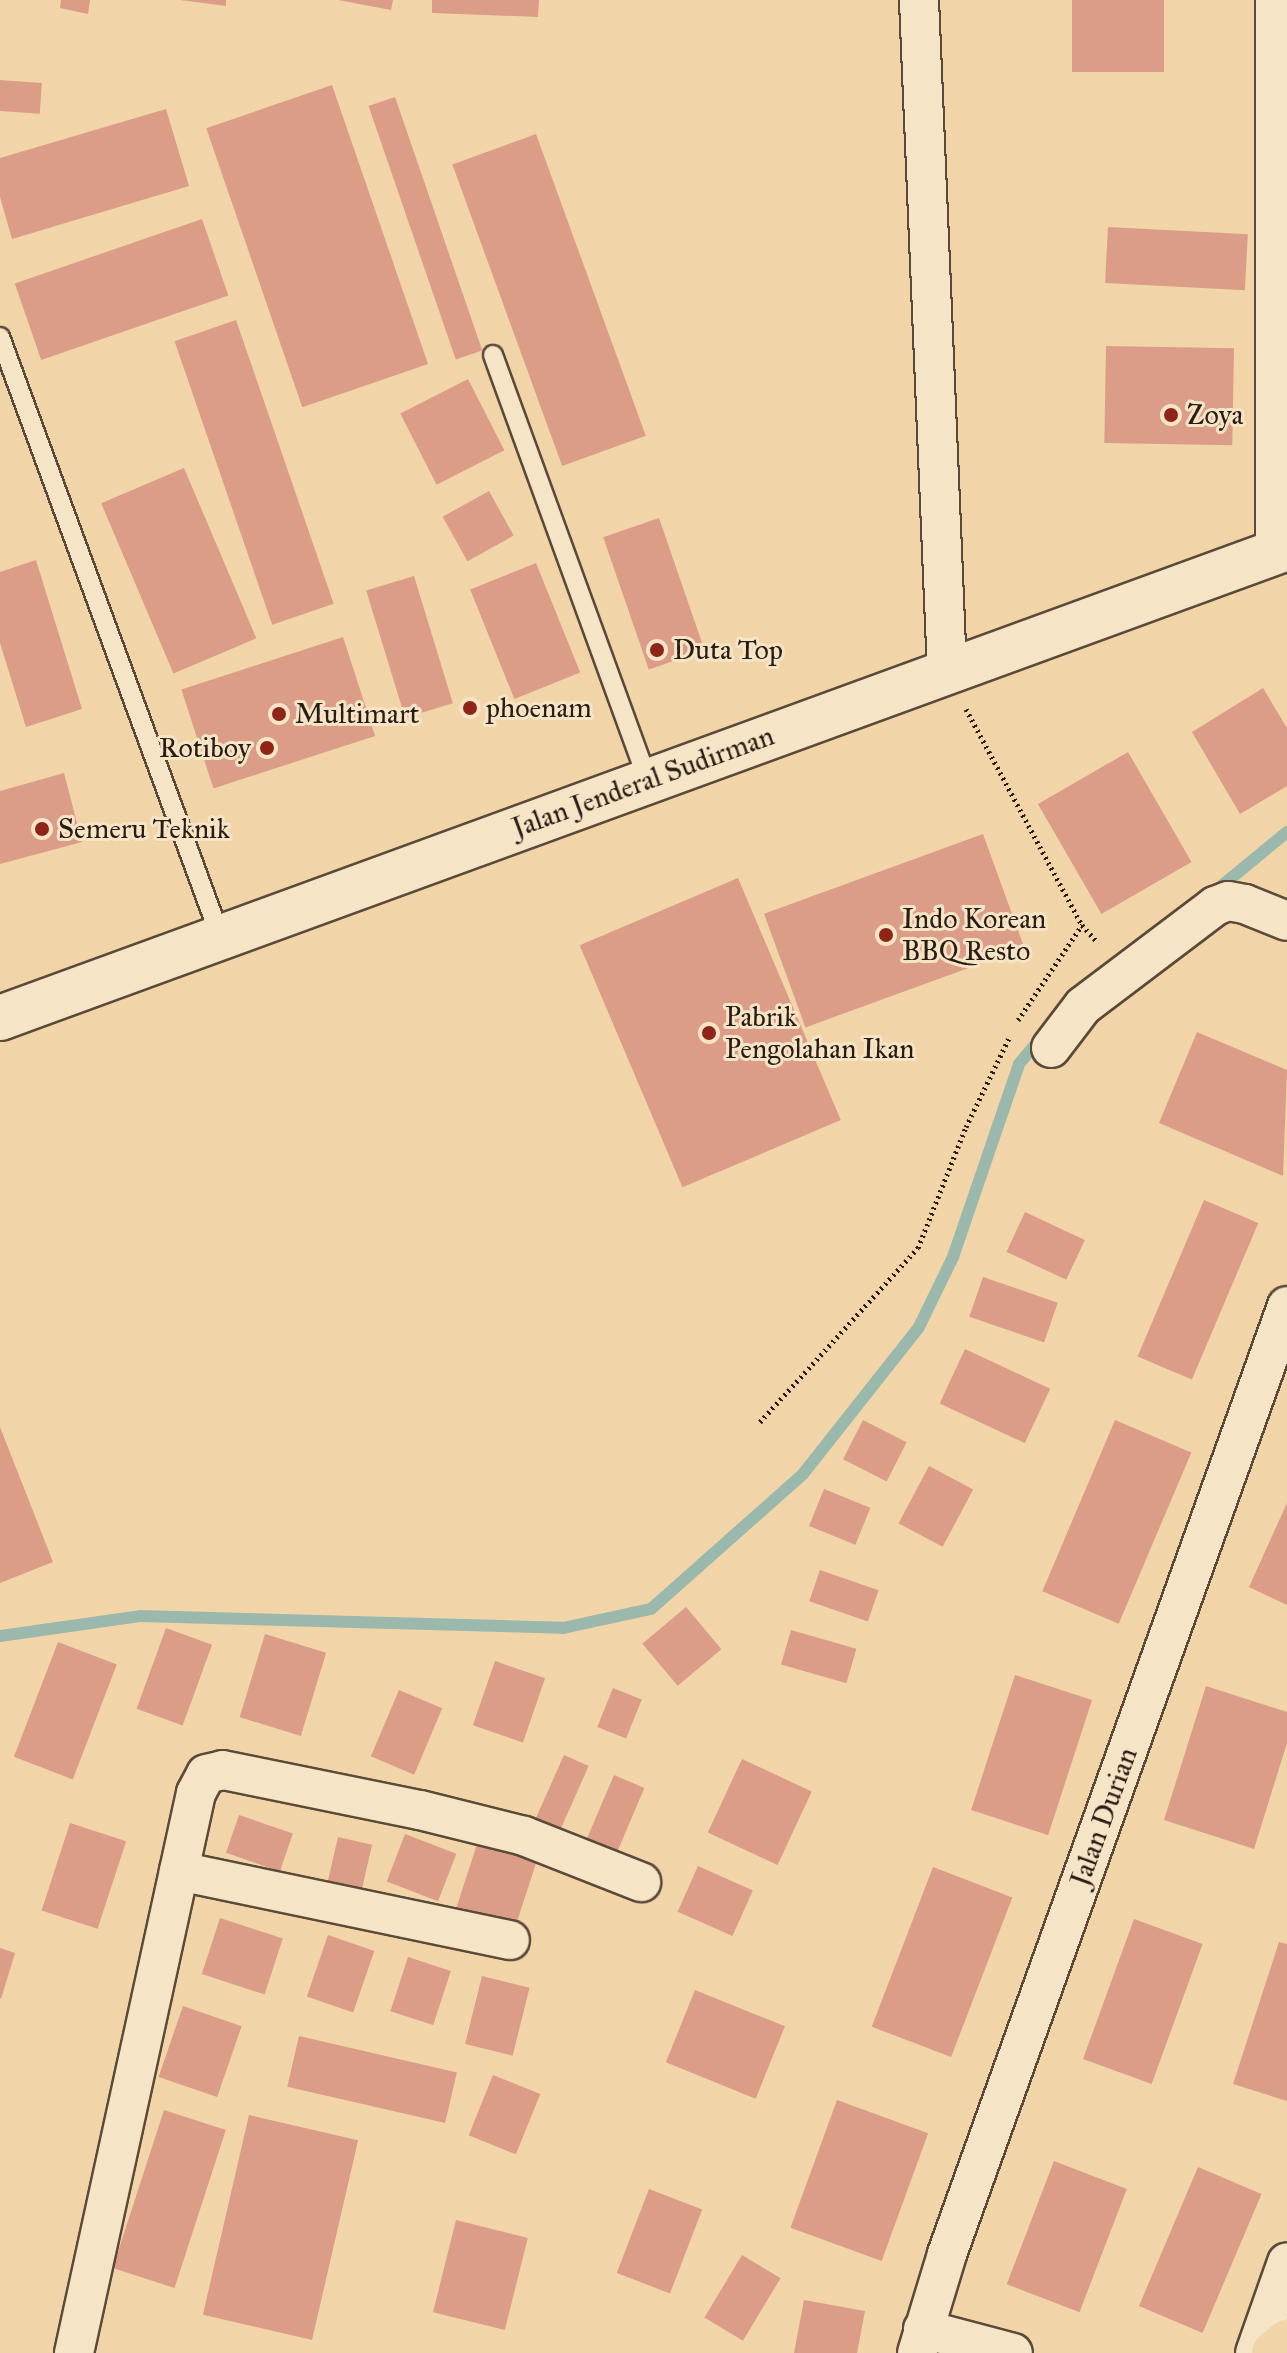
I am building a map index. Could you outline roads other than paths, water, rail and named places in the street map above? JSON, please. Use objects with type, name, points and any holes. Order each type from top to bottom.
[{"type":"highway","points":[[1274,2353],[1287,2342]]},
{"type":"main road","name":"Jalan Jenderal Sudirman","points":[[0,1018],[1281,550]]},
{"type":"street","points":[[919,0],[947,672]]},
{"type":"street","points":[[1275,0],[1281,550]]},
{"type":"street","points":[[1051,1048],[1083,1006],[1215,906],[1228,901],[1245,904],[1287,921]]},
{"type":"street","name":"Jalan Durian","points":[[920,2341],[1287,1306]]},
{"type":"street","points":[[74,2353],[201,1780],[223,1770],[524,1836],[641,1882]]},
{"type":"street","points":[[179,1871],[510,1940]]},
{"type":"street","points":[[1255,2353],[1287,2262]]},
{"type":"street","points":[[920,2341],[1013,2353]]},
{"type":"lane","points":[[0,337],[220,936]]},
{"type":"lane","points":[[493,355],[648,780]]},
{"type":"waterway","points":[[1213,893],[1287,832]]},
{"type":"waterway","points":[[0,1636],[140,1616],[563,1628],[651,1609],[803,1474],[919,1327],[953,1257],[1019,1064],[1043,1035]]},
{"type":"place","name":"Zoya","points":[[1171,415]]},
{"type":"place","name":"Duta Top","points":[[657,650]]},
{"type":"place","name":"phoenam","points":[[470,708]]},
{"type":"place","name":"Multimart","points":[[279,714]]},
{"type":"place","name":"Rotiboy","points":[[267,748]]},
{"type":"place","name":"Semeru Teknik","points":[[42,829]]},
{"type":"place","name":"Indo Korean BBQ Resto","points":[[886,935]]},
{"type":"place","name":"Pabrik Pengolahan Ikan","points":[[709,1033]]}]
